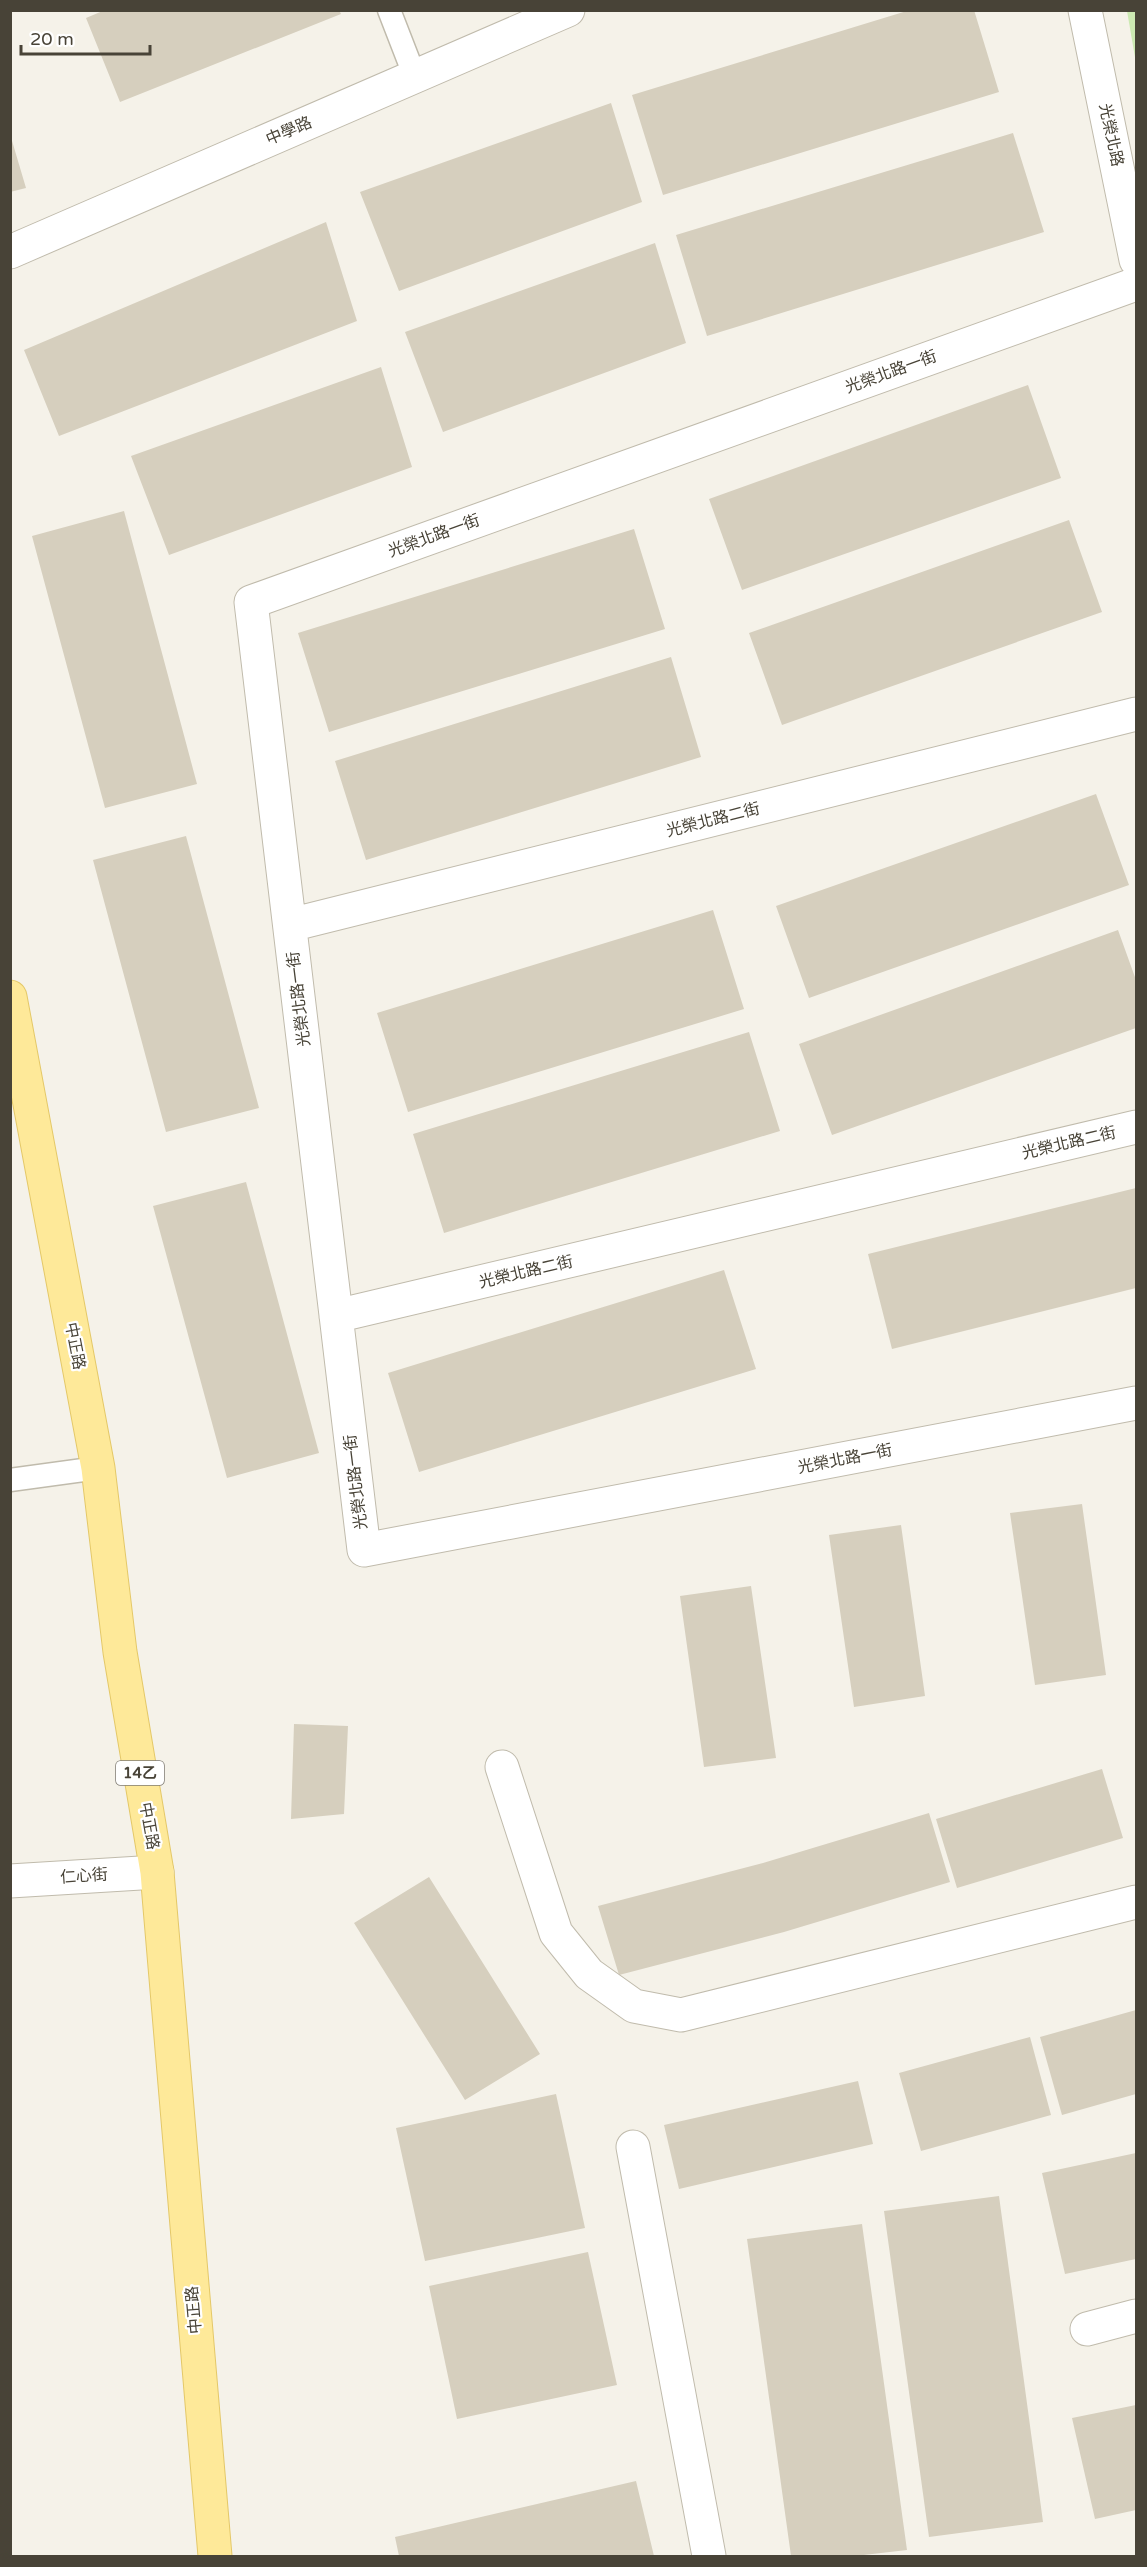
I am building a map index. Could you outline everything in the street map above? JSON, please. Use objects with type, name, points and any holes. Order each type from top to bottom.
[{"type":"main road","name":"中正路","points":[[10,997],[98,1468],[120,1653],[157,1872],[215,2556]]},
{"type":"street","name":"中學路","points":[[10,252],[568,10]]},
{"type":"street","name":"光榮北路","points":[[1085,10],[1137,260]]},
{"type":"street","name":"光榮北路一街","points":[[1137,284],[251,602],[364,1550],[1137,1403]]},
{"type":"street","name":"光榮北路二街","points":[[290,926],[1137,714]]},
{"type":"street","name":"光榮北路二街","points":[[336,1316],[1137,1127]]},
{"type":"street","points":[[502,1767],[556,1933],[589,1974],[633,2006],[681,2015],[1137,1902]]},
{"type":"street","name":"仁心街","points":[[10,1881],[157,1872]]},
{"type":"street","points":[[633,2147],[709,2556]]},
{"type":"street","points":[[1087,2329],[1137,2316]]},
{"type":"lane","points":[[389,10],[415,77]]},
{"type":"lane","points":[[10,1480],[98,1468]]},
{"type":"green space","points":[[1127,11],[1136,11],[1136,63]]},
{"type":"building","points":[[105,10],[339,10],[341,14],[120,102],[86,18]]},
{"type":"building","points":[[910,10],[974,10],[999,92],[663,195],[632,95]]},
{"type":"building","points":[[611,103],[642,202],[399,291],[360,192]]},
{"type":"building","points":[[1013,133],[1044,232],[707,336],[676,235]]},
{"type":"building","points":[[10,134],[26,188],[10,192]]},
{"type":"building","points":[[326,222],[357,321],[59,436],[24,350]]},
{"type":"building","points":[[655,243],[686,343],[443,432],[405,332]]},
{"type":"building","points":[[381,367],[412,467],[169,555],[131,456]]},
{"type":"building","points":[[1028,385],[1061,478],[742,590],[709,499]]},
{"type":"building","points":[[124,511],[197,784],[105,808],[32,536]]},
{"type":"building","points":[[1069,520],[1102,612],[782,725],[749,633]]},
{"type":"building","points":[[634,529],[665,629],[329,732],[298,633]]},
{"type":"building","points":[[671,657],[701,757],[366,860],[335,761]]},
{"type":"building","points":[[1096,794],[1129,885],[809,998],[776,906]]},
{"type":"building","points":[[186,836],[259,1108],[166,1132],[93,860]]},
{"type":"building","points":[[713,910],[744,1009],[408,1112],[377,1013]]},
{"type":"building","points":[[1118,930],[1136,980],[1136,1028],[832,1135],[799,1044]]},
{"type":"building","points":[[749,1032],[780,1131],[444,1233],[413,1134]]},
{"type":"building","points":[[246,1182],[319,1453],[227,1478],[153,1206]]},
{"type":"building","points":[[1136,1188],[1136,1288],[892,1349],[868,1254]]},
{"type":"building","points":[[724,1270],[756,1369],[419,1472],[388,1373]]},
{"type":"building","points":[[1082,1504],[1106,1675],[1035,1685],[1010,1513]]},
{"type":"building","points":[[901,1525],[925,1696],[854,1707],[829,1535]]},
{"type":"building","points":[[751,1586],[776,1758],[704,1767],[680,1596]]},
{"type":"building","points":[[294,1724],[348,1726],[344,1814],[291,1819]]},
{"type":"building","points":[[1102,1769],[1123,1838],[957,1888],[936,1819]]},
{"type":"building","points":[[929,1813],[950,1882],[784,1932],[619,1975],[598,1906],[763,1863]]},
{"type":"building","points":[[429,1877],[540,2054],[465,2100],[354,1923]]},
{"type":"building","points":[[1136,2010],[1136,2094],[1062,2115],[1040,2037]]},
{"type":"building","points":[[1030,2037],[1051,2115],[921,2151],[899,2073]]},
{"type":"building","points":[[858,2081],[873,2144],[679,2189],[664,2125]]},
{"type":"building","points":[[556,2094],[585,2228],[425,2261],[396,2128]]},
{"type":"building","points":[[1136,2153],[1136,2259],[1065,2274],[1042,2173]]},
{"type":"building","points":[[999,2196],[1043,2522],[929,2537],[884,2211]]},
{"type":"building","points":[[862,2224],[907,2550],[855,2556],[791,2556],[747,2239]]},
{"type":"building","points":[[588,2252],[617,2385],[457,2419],[429,2286]]},
{"type":"building","points":[[1136,2405],[1136,2510],[1095,2519],[1072,2418]]},
{"type":"building","points":[[636,2481],[654,2556],[399,2556],[395,2537]]}]
